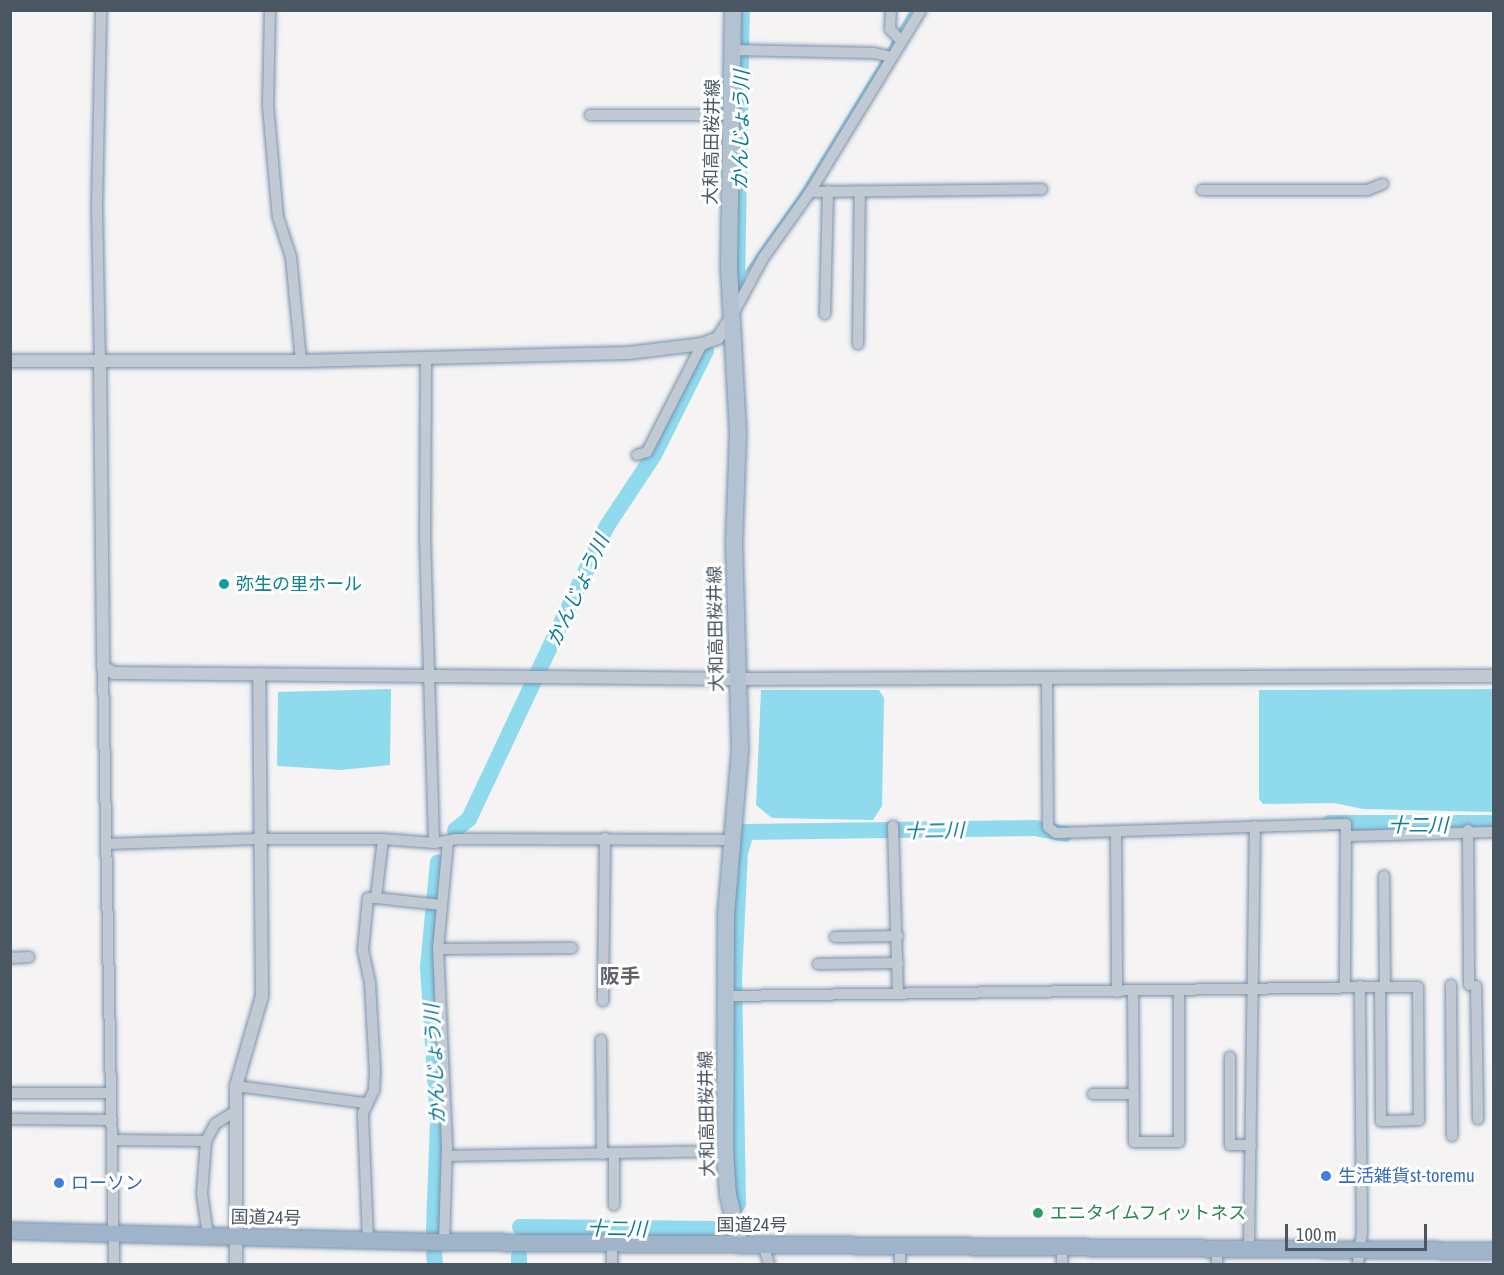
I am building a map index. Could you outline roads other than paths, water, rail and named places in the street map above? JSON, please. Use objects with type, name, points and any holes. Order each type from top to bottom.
[{"type":"highway","name":"国道24号","points":[[10,1231],[444,1242],[1062,1246],[1217,1256],[1249,1248],[1358,1257],[1494,1251]]},
{"type":"main road","name":"大和高田桜井線","points":[[733,10],[738,50],[732,116],[733,314],[738,434],[734,543],[739,791],[726,914],[725,1151],[728,1195],[740,1244]]},
{"type":"street","points":[[102,10],[97,206],[114,1264]]},
{"type":"street","points":[[270,10],[268,106],[278,217],[291,257],[301,361]]},
{"type":"street","points":[[891,10],[890,29],[902,41]]},
{"type":"street","points":[[10,361],[100,363],[301,361],[592,355],[702,344],[718,338],[763,258],[810,192],[921,10]]},
{"type":"street","points":[[738,50],[874,53],[892,57]]},
{"type":"street","points":[[590,115],[732,116]]},
{"type":"street","points":[[1202,190],[1367,190],[1383,184]]},
{"type":"street","points":[[810,192],[1042,189]]},
{"type":"street","points":[[825,314],[828,191]]},
{"type":"street","points":[[858,344],[860,191]]},
{"type":"street","points":[[637,455],[648,452],[702,344]]},
{"type":"street","points":[[426,357],[428,676],[434,843]]},
{"type":"street","points":[[103,667],[114,673],[737,679],[1494,676]]},
{"type":"street","points":[[236,1264],[236,1086],[262,996],[258,839],[260,674]]},
{"type":"street","points":[[1047,679],[1047,827],[1056,833],[1346,824],[1348,836],[1345,986]]},
{"type":"street","points":[[893,826],[898,992]]},
{"type":"street","points":[[1249,1248],[1255,826]]},
{"type":"street","points":[[1348,836],[1468,830],[1494,832]]},
{"type":"street","points":[[1468,830],[1478,1119]]},
{"type":"street","points":[[1116,832],[1117,992]]},
{"type":"street","points":[[107,844],[258,839],[383,839],[434,843],[604,838],[733,840]]},
{"type":"street","points":[[603,1000],[604,838]]},
{"type":"street","points":[[376,898],[383,839]]},
{"type":"street","points":[[444,1242],[447,1156],[437,904],[448,841]]},
{"type":"street","points":[[725,996],[898,992],[1252,991],[1345,986],[1382,987],[1418,987],[1419,1120],[1381,1121],[1382,987],[1384,876]]},
{"type":"street","points":[[368,1240],[366,1103],[374,1090],[374,1042],[363,950],[368,898],[437,904]]},
{"type":"street","points":[[835,937],[898,936]]},
{"type":"street","points":[[438,950],[572,948]]},
{"type":"street","points":[[10,958],[29,957]]},
{"type":"street","points":[[818,964],[898,963]]},
{"type":"street","points":[[1450,985],[1452,1136]]},
{"type":"street","points":[[1358,1257],[1362,1232],[1360,986]]},
{"type":"street","points":[[1133,992],[1134,1142],[1179,1142],[1179,992]]},
{"type":"street","points":[[601,1040],[602,1154]]},
{"type":"street","points":[[1230,1057],[1230,1144],[1251,1144]]},
{"type":"street","points":[[236,1086],[366,1103]]},
{"type":"street","points":[[10,1093],[111,1093]]},
{"type":"street","points":[[1093,1094],[1134,1094]]},
{"type":"street","points":[[208,1236],[202,1194],[206,1141],[215,1124],[236,1111]]},
{"type":"street","points":[[10,1119],[112,1120]]},
{"type":"street","points":[[112,1140],[206,1141]]},
{"type":"street","points":[[447,1156],[725,1151]]},
{"type":"street","points":[[614,1154],[614,1205]]},
{"type":"street","points":[[612,1244],[612,1264]]},
{"type":"street","points":[[763,1244],[769,1264]]},
{"type":"street","points":[[900,1245],[900,1264]]},
{"type":"street","points":[[1062,1246],[1062,1264]]},
{"type":"water","points":[[391,689],[390,765],[341,770],[277,766],[278,692]]},
{"type":"water","points":[[1493,689],[1493,812],[1363,809],[1334,803],[1263,804],[1259,799],[1259,690]]},
{"type":"water","points":[[761,690],[879,690],[884,698],[882,806],[873,820],[772,818],[756,805]]},
{"type":"waterway","name":"かんじょう川","points":[[737,286],[742,10]]},
{"type":"waterway","points":[[886,53],[911,10]]},
{"type":"waterway","points":[[739,281],[802,191],[883,59]]},
{"type":"waterway","name":"かんじょう川","points":[[455,830],[469,819],[607,526],[654,455],[706,351]]},
{"type":"waterway","name":"十二川","points":[[1330,823],[1494,823]]},
{"type":"waterway","name":"十二川","points":[[738,1204],[734,978],[740,853],[746,832],[1035,828],[1065,834]]},
{"type":"waterway","name":"かんじょう川","points":[[434,1230],[438,1122],[428,967],[438,862]]},
{"type":"waterway","name":"十二川","points":[[520,1227],[714,1229]]},
{"type":"waterway","name":"かんじょう川","points":[[434,1253],[435,1264]]},
{"type":"waterway","name":"十二川","points":[[519,1256],[519,1264]]},
{"type":"place","name":"弥生の里ホール","points":[[224,584]]},
{"type":"place","name":"生活雑貨st-toremu","points":[[1326,1176]]},
{"type":"place","name":"ローソン","points":[[59,1183]]},
{"type":"place","name":"エニタイムフィットネス","points":[[1038,1213]]},
{"type":"district","name":"阪手","points":[[620,975]]}]
